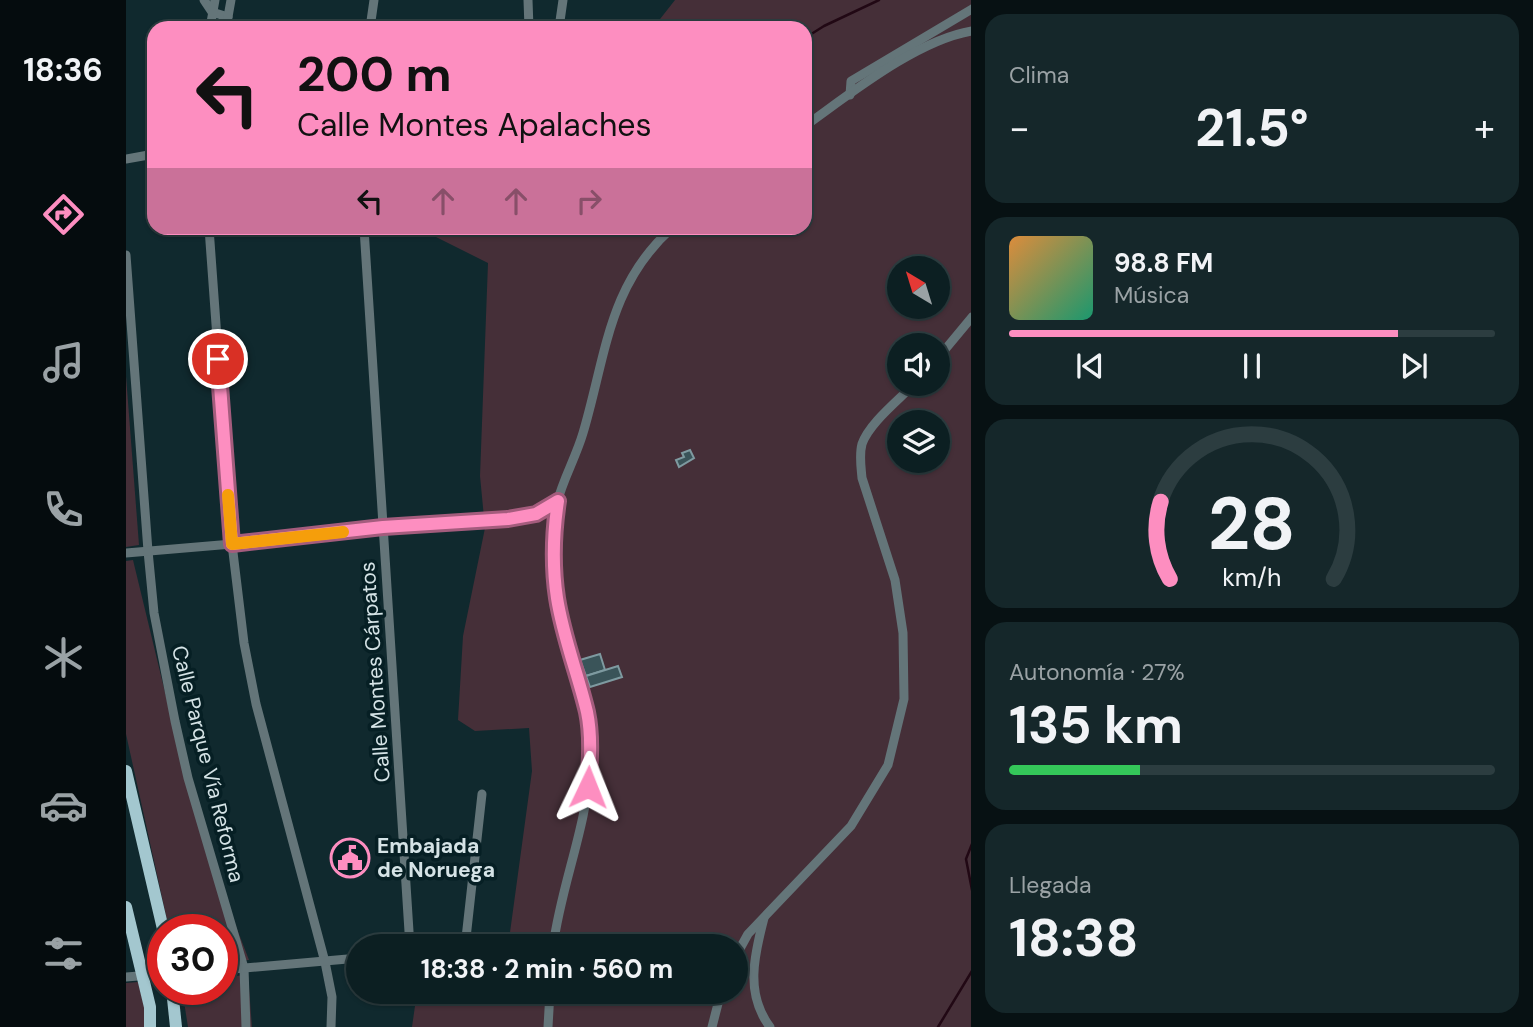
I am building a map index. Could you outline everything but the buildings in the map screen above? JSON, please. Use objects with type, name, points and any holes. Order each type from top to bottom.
[{"type":"main road","points":[[126,771],[159,914]]},
{"type":"main road","points":[[126,907],[150,1007],[150,1027]]},
{"type":"main road","points":[[174,1005],[176,1027]]},
{"type":"street","points":[[204,0],[212,12],[228,17]]},
{"type":"street","points":[[211,21],[215,0]]},
{"type":"street","points":[[227,21],[231,0]]},
{"type":"street","points":[[371,21],[374,0]]},
{"type":"street","points":[[528,0],[528,21]]},
{"type":"street","points":[[560,21],[563,0]]},
{"type":"street","points":[[850,95],[851,81],[971,9]]},
{"type":"street","points":[[812,121],[940,40],[971,31]]},
{"type":"street","points":[[126,159],[147,155]]},
{"type":"street","points":[[210,235],[232,544],[244,643],[256,704],[332,996],[331,1027]]},
{"type":"street","name":"Calle Montes Cárpatos","points":[[365,235],[409,934]]},
{"type":"street","points":[[555,934],[588,793],[590,762],[587,715],[561,617],[555,581],[553,542],[558,501],[583,434],[607,333],[621,297],[638,265],[666,235]]},
{"type":"street","name":"Calle Parque Vía Reforma","points":[[126,255],[154,612],[175,721],[199,815],[244,968],[246,1027]]},
{"type":"street","points":[[950,343],[971,317]]},
{"type":"street","points":[[748,934],[851,825],[888,765],[904,699],[903,633],[895,580],[862,478],[860,462],[862,444],[870,430],[903,396]]},
{"type":"street","points":[[126,553],[383,527],[508,519],[536,514],[558,501]]},
{"type":"street","points":[[467,934],[482,794]]},
{"type":"street","points":[[764,917],[753,972],[754,995],[761,1015],[770,1027]]},
{"type":"street","points":[[238,969],[346,959]]},
{"type":"street","points":[[126,977],[147,976]]},
{"type":"street","points":[[548,1027],[549,1004]]},
{"type":"street","points":[[712,1027],[718,1004]]},
{"type":"shaded area","points":[[675,0],[971,0],[971,1027],[412,1027],[415,1004],[748,1004],[748,934],[510,934],[532,771],[529,728],[475,731],[458,720],[463,636],[485,528],[480,476],[488,263],[432,235],[812,235],[812,21],[658,21]]},
{"type":"shaded area","points":[[126,376],[139,545],[126,547]]},
{"type":"shaded area","points":[[133,560],[186,779],[231,914],[166,914],[126,734],[126,561]]},
{"type":"shaded area","points":[[238,932],[249,960],[238,961]]},
{"type":"shaded area","points":[[248,975],[252,1027],[188,1027],[185,1005],[238,1005],[238,976]]},
{"type":"shaded area","points":[[138,982],[145,1010],[145,1027],[126,1027],[126,983]]},
{"type":"waterway","points":[[812,34],[879,0]]},
{"type":"waterway","points":[[971,846],[966,859],[971,885]]},
{"type":"waterway","points":[[938,1027],[971,973]]},
{"type":"slow traffic","points":[[228,495],[232,544],[343,532]]},
{"type":"place","name":"Embajada de Noruega","points":[[350,858]]},
{"type":"route","points":[[218,359],[232,544],[383,527],[508,519],[536,514],[558,501],[553,563],[561,617],[587,715],[590,762],[588,787]]}]
